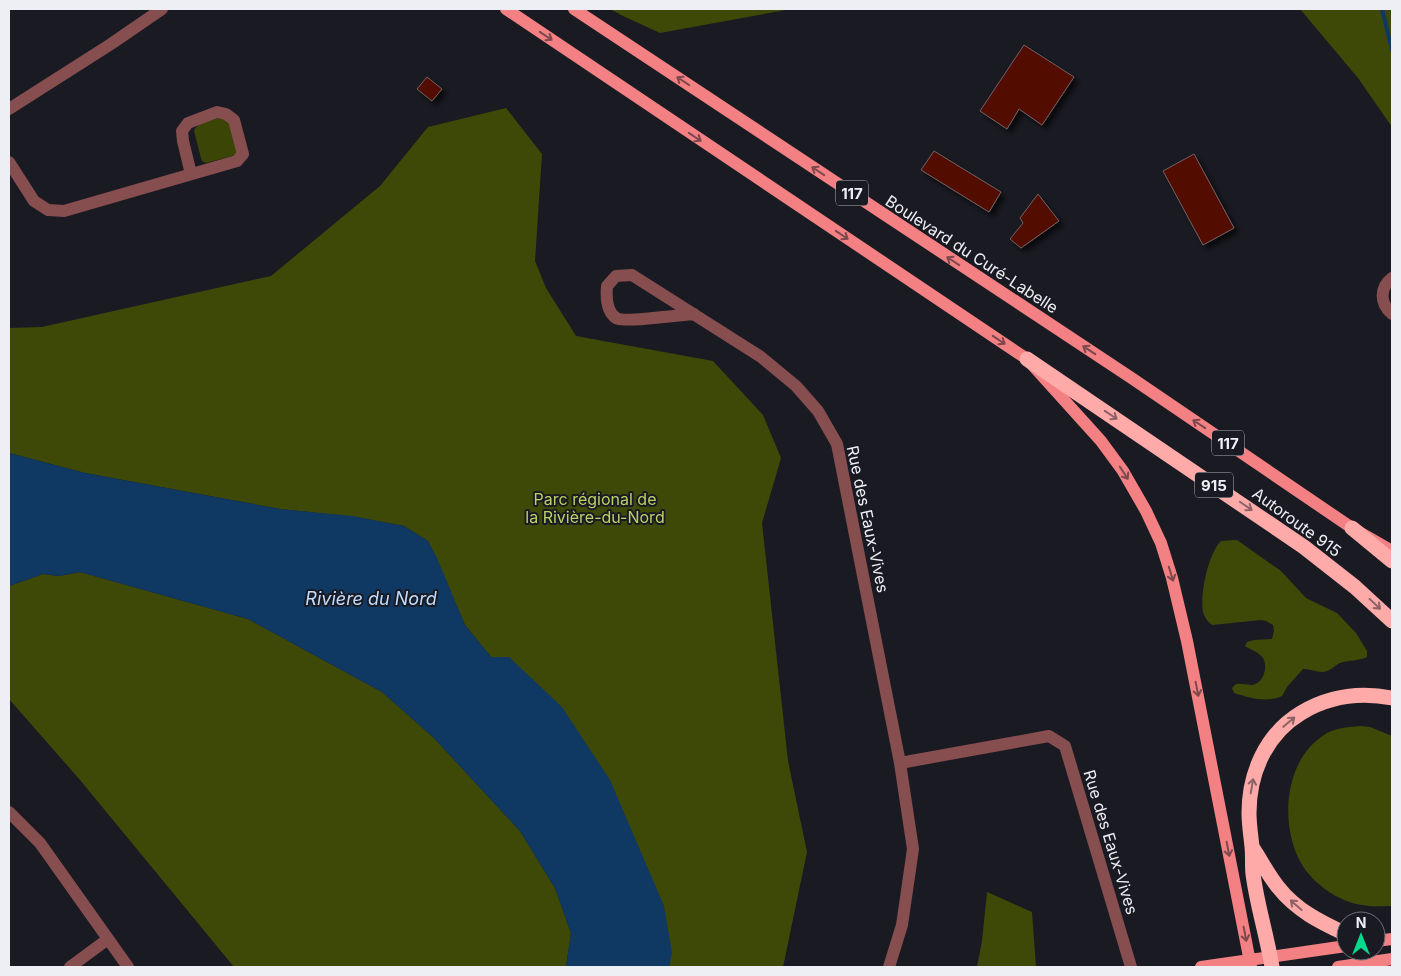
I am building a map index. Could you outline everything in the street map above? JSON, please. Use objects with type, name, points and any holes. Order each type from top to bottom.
[{"type":"highway","name":"Autoroute 915","points":[[1027,359],[1292,539],[1356,587],[1392,621]]},
{"type":"highway","name":"Autoroute 915","points":[[1352,528],[1392,560]]},
{"type":"highway","points":[[1271,962],[1253,874],[1249,812],[1254,777],[1262,754],[1281,728],[1306,710],[1329,700],[1355,695],[1392,698]]},
{"type":"highway","points":[[1252,847],[1273,880],[1292,903],[1321,923],[1336,930]]},
{"type":"main road","name":"117","points":[[506,9],[1027,359]]},
{"type":"main road","name":"Boulevard du Curé-Labelle","points":[[574,9],[1130,377],[1352,528],[1392,550]]},
{"type":"main road","points":[[1027,359],[1089,426],[1117,462],[1138,495],[1160,544],[1172,578],[1184,623],[1250,964]]},
{"type":"main road","points":[[1201,967],[1271,962],[1336,948]]},
{"type":"main road","points":[[1338,967],[1392,958]]},
{"type":"street","points":[[9,109],[162,9]]},
{"type":"street","points":[[9,162],[34,201],[48,210],[64,211],[237,161],[243,154],[234,120],[226,114],[217,112],[188,123],[182,131],[191,174]]},
{"type":"street","name":"Rue des Eaux-Vives","points":[[694,314],[631,320],[617,319],[605,300],[607,286],[616,276],[632,275],[694,314],[761,357],[796,386],[818,411],[837,444],[900,763],[913,849],[902,925],[889,967]]},
{"type":"street","points":[[1392,278],[1382,291],[1382,298],[1384,305],[1392,314]]},
{"type":"street","name":"Rue des Eaux-Vives","points":[[900,763],[1049,736],[1065,746],[1131,967]]},
{"type":"street","points":[[9,812],[40,843],[128,967]]},
{"type":"street","points":[[70,967],[108,939]]},
{"type":"green space","points":[[610,9],[791,9],[660,33]]},
{"type":"green space","points":[[1300,9],[1392,9],[1392,127],[1358,78]]},
{"type":"green space","name":"Parc régional de la Rivière-du-Nord","points":[[506,108],[542,154],[535,261],[546,288],[576,336],[713,361],[763,415],[781,458],[762,523],[788,761],[807,852],[783,967],[669,967],[671,953],[509,657],[491,657],[465,625],[428,541],[404,526],[356,517],[280,509],[85,473],[9,453],[9,328],[42,327],[271,276],[380,186],[428,127]]},
{"type":"green space","points":[[219,118],[227,119],[239,149],[236,155],[206,163],[202,161],[194,131],[201,124]]},
{"type":"green space","points":[[1237,540],[1281,571],[1306,598],[1337,613],[1356,633],[1367,651],[1367,657],[1340,663],[1325,672],[1303,669],[1287,687],[1282,696],[1276,698],[1258,699],[1234,693],[1232,688],[1236,684],[1257,684],[1264,674],[1265,665],[1263,658],[1245,646],[1247,642],[1272,639],[1274,631],[1273,625],[1261,620],[1212,625],[1203,612],[1204,585],[1212,555],[1221,541]]},
{"type":"green space","points":[[80,572],[248,619],[382,692],[433,737],[520,831],[555,888],[571,933],[566,967],[234,967],[80,780],[9,699],[9,586],[43,574],[59,576]]},
{"type":"green space","points":[[1360,726],[1370,727],[1392,736],[1392,906],[1370,906],[1353,903],[1335,896],[1319,884],[1301,863],[1294,847],[1290,829],[1288,811],[1290,792],[1294,775],[1302,758],[1313,744],[1327,733]]},
{"type":"green space","points":[[987,892],[1032,912],[1036,967],[977,967],[982,941]]},
{"type":"water","name":"Rivière du Nord","points":[[9,453],[85,473],[280,509],[352,516],[404,526],[428,541],[465,625],[491,657],[509,657],[562,707],[610,780],[664,906],[672,953],[669,967],[566,967],[571,933],[555,888],[520,831],[433,737],[382,692],[248,619],[80,572],[59,576],[43,574],[9,586]]},
{"type":"building","points":[[1024,45],[1074,77],[1042,125],[1019,109],[1007,129],[980,111]]},
{"type":"building","points":[[427,77],[442,89],[432,101],[417,89]]},
{"type":"building","points":[[934,151],[1001,192],[989,212],[921,170]]},
{"type":"building","points":[[1194,154],[1234,228],[1203,245],[1163,171]]},
{"type":"building","points":[[1038,194],[1059,221],[1021,248],[1010,239],[1023,223],[1020,218]]},
{"type":"waterway","points":[[1382,9],[1392,50]]}]
